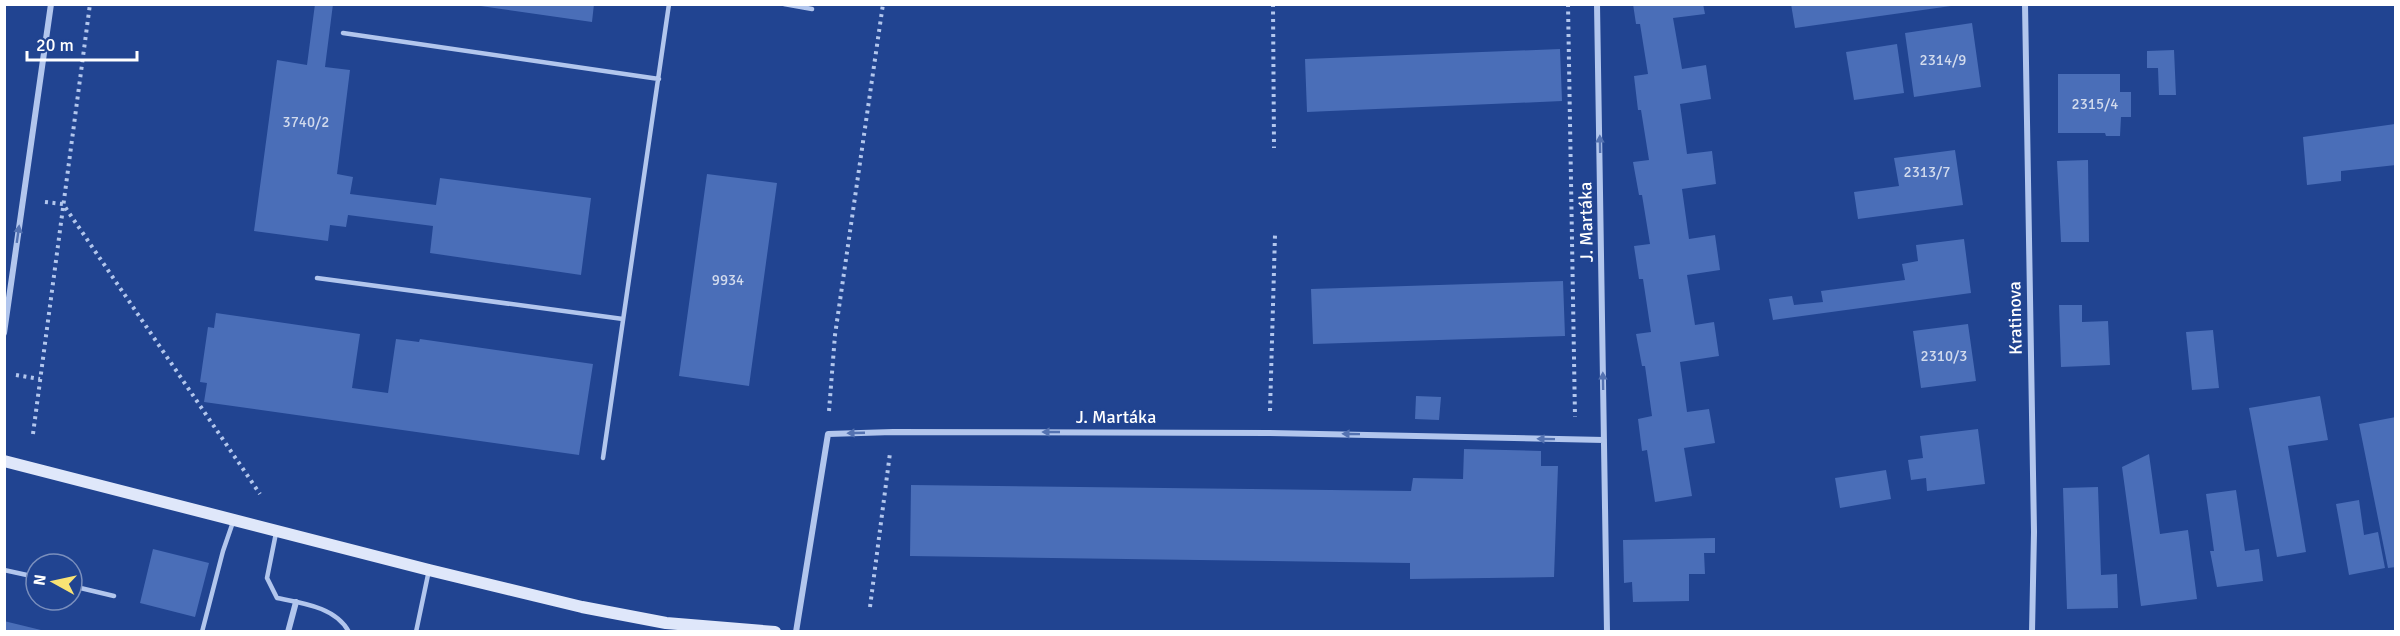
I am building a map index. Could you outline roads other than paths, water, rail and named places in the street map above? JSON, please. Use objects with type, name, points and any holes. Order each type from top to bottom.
[{"type":"street","points":[[4,333],[51,4]]},
{"type":"street","name":"J. Martáka","points":[[1597,4],[1607,632]]},
{"type":"street","name":"Kratinova","points":[[2025,4],[2034,532],[2032,632]]},
{"type":"street","name":"J. Martáka","points":[[796,632],[828,434],[893,432],[1270,433],[1604,440]]},
{"type":"street","points":[[4,461],[522,593],[666,623],[775,632]]},
{"type":"street","points":[[288,632],[296,602]]},
{"type":"lane","points":[[603,458],[669,4]]},
{"type":"lane","points":[[784,4],[812,9]]},
{"type":"lane","points":[[343,33],[658,79]]},
{"type":"lane","points":[[317,278],[623,320]]},
{"type":"lane","points":[[202,632],[223,551],[234,520]]},
{"type":"lane","points":[[277,530],[267,578],[277,598],[336,615],[349,632]]},
{"type":"lane","points":[[4,570],[24,574]]},
{"type":"lane","points":[[416,632],[429,570]]},
{"type":"lane","points":[[84,589],[114,596]]}]
